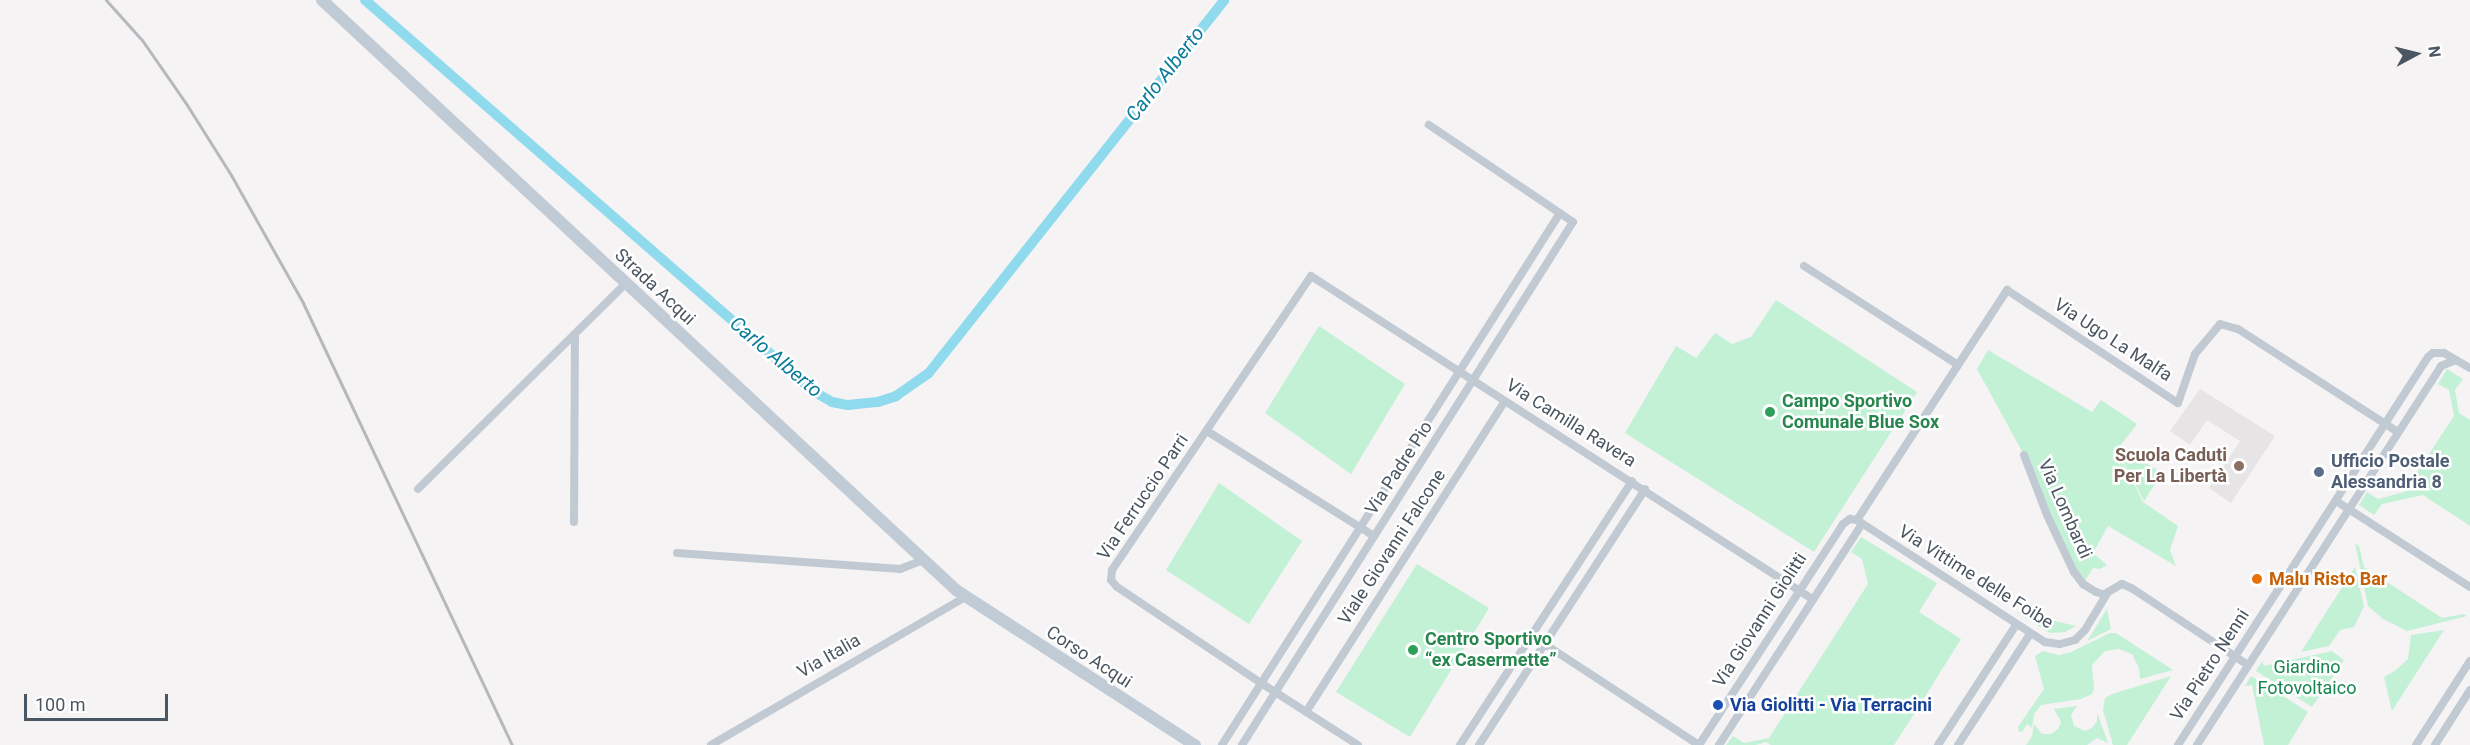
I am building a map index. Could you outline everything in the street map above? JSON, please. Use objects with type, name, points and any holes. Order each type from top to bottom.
[{"type":"street","name":"Strada Acqui","points":[[322,0],[625,284],[965,597]]},
{"type":"street","points":[[1429,125],[1560,213]]},
{"type":"street","name":"Via Padre Pio","points":[[1221,745],[1560,213],[1573,222],[1242,745]]},
{"type":"street","points":[[1804,266],[1958,365]]},
{"type":"street","name":"Via Camilla Ravera","points":[[1311,276],[1645,489],[1812,599]]},
{"type":"street","name":"Via Ferruccio Parri","points":[[1311,276],[1112,570],[1111,580],[1117,587],[1275,693],[1358,745]]},
{"type":"street","points":[[418,489],[625,284]]},
{"type":"street","name":"Via Ugo La Malfa","points":[[1958,365],[2007,290],[2178,403],[2195,354],[2220,324],[2238,329],[2398,432]]},
{"type":"street","points":[[574,522],[575,334]]},
{"type":"street","name":"Via Pietro Nenni","points":[[2178,745],[2430,354],[2444,353],[2456,360]]},
{"type":"street","points":[[2456,360],[2470,368]]},
{"type":"street","name":"Via Pietro Nenni","points":[[2197,745],[2441,366],[2456,360]]},
{"type":"street","name":"Via Giovanni Giolitti","points":[[1719,745],[1958,365]]},
{"type":"street","name":"Viale Giovanni Falcone","points":[[1306,712],[1505,401]]},
{"type":"street","points":[[1207,431],[1374,536]]},
{"type":"street","name":"Via Lombardi","points":[[2024,455],[2047,515],[2074,572],[2083,584],[2096,592],[2106,594]]},
{"type":"street","points":[[1460,745],[1632,481]]},
{"type":"street","points":[[1479,745],[1645,489]]},
{"type":"street","points":[[2336,501],[2470,587]]},
{"type":"street","name":"Via Giovanni Giolitti","points":[[1699,745],[1843,524],[1858,521]]},
{"type":"street","name":"Via Vittime delle Foibe","points":[[1858,521],[2030,634],[2052,644],[2075,640],[2085,630],[2106,594]]},
{"type":"street","points":[[677,553],[900,569],[923,560]]},
{"type":"street","points":[[2106,594],[2116,585],[2128,586],[2248,665]]},
{"type":"street","name":"Via Italia","points":[[711,745],[965,597]]},
{"type":"street","name":"Corso Acqui","points":[[965,597],[1195,745]]},
{"type":"street","points":[[1938,745],[2016,625]]},
{"type":"street","points":[[1958,745],[2030,634]]},
{"type":"street","points":[[1543,643],[1699,745]]},
{"type":"street","points":[[2416,745],[2470,661]]},
{"type":"street","points":[[2435,745],[2470,690]]},
{"type":"shaded area","name":"Scuola Caduti Per La Libertà","points":[[2200,389],[2275,436],[2231,503],[2209,488],[2240,441],[2207,420],[2190,445],[2170,431]]},
{"type":"green space","name":"Campo Sportivo Comunale Blue Sox","points":[[1776,300],[1917,392],[1814,552],[1625,433],[1676,346],[1696,358],[1715,333],[1732,344],[1751,337]]},
{"type":"green space","points":[[1319,326],[1405,384],[1351,474],[1265,413]]},
{"type":"green space","points":[[1988,350],[2092,412],[2101,400],[2137,424],[2117,450],[2143,502],[2178,526],[2170,550],[2176,566],[2108,526],[2093,553],[2107,565],[2100,569],[2093,568],[2083,584],[2024,455],[1977,369]]},
{"type":"green space","points":[[2447,369],[2463,379],[2455,390],[2459,413],[2470,420],[2470,526],[2423,495],[2382,504],[2374,515],[2359,505],[2367,492],[2378,499],[2404,492],[2454,416],[2449,390],[2438,384]]},
{"type":"green space","points":[[2121,448],[2162,473],[2144,501],[2118,451]]},
{"type":"green space","points":[[1219,483],[1302,541],[1249,624],[1166,570]]},
{"type":"green space","points":[[1861,537],[1937,583],[1919,612],[1961,639],[1894,745],[1771,745],[1766,742],[1756,745],[1726,745],[1733,736],[1744,743],[1769,738],[1868,584],[1862,559],[1851,552]]},
{"type":"green space","name":"Giardino Fotovoltaico","points":[[2355,543],[2359,546],[2364,567],[2442,618],[2464,614],[2467,616],[2407,631],[2383,619],[2368,606]]},
{"type":"green space","name":"Centro Sportivo “ex Casermette”","points":[[1417,564],[1489,608],[1410,737],[1336,692]]},
{"type":"green space","name":"Giardino Fotovoltaico","points":[[2355,567],[2364,606],[2354,627],[2340,630],[2329,646],[2301,652]]},
{"type":"green space","points":[[2107,609],[2111,629],[2087,641]]},
{"type":"green space","points":[[2016,612],[2076,626],[2065,632],[2050,633]]},
{"type":"green space","name":"Giardino Fotovoltaico","points":[[2444,630],[2392,711],[2384,677],[2408,659],[2411,635]]},
{"type":"green space","points":[[2110,633],[2116,633],[2173,670],[2140,679],[2139,668],[2132,654],[2119,649],[2105,651],[2092,665],[2094,689],[2092,694],[2081,699],[2041,705],[2034,714],[2032,728],[2027,724],[2023,731],[2019,732],[2018,727],[2044,689],[2035,656],[2043,651],[2059,655],[2071,652]]},
{"type":"green space","name":"Giardino Fotovoltaico","points":[[2332,651],[2344,660],[2312,707],[2256,671],[2262,661],[2264,666]]},
{"type":"green space","points":[[2171,676],[2127,745],[2113,745],[2103,710],[2105,698]]},
{"type":"green space","name":"Giardino Fotovoltaico","points":[[2251,676],[2308,712],[2288,745],[2264,745],[2252,685],[2245,686]]},
{"type":"green space","points":[[2077,706],[2071,715],[2074,726],[2085,731],[2092,728],[2097,721],[2097,712],[2108,743],[2097,738],[2087,745],[2026,745],[2032,736],[2034,724],[2042,734],[2051,734],[2058,729],[2061,722],[2054,709]]},
{"type":"waterway","name":"Carlo Alberto","points":[[365,0],[813,391],[832,402],[848,405],[878,402],[896,396],[928,374],[1224,0]]},
{"type":"railway","points":[[106,0],[142,40],[187,105],[231,175],[303,303],[512,745]]},
{"type":"place","name":"Campo Sportivo Comunale Blue Sox","points":[[1770,412]]},
{"type":"place","name":"Scuola Caduti Per La Libertà","points":[[2239,466]]},
{"type":"place","name":"Ufficio Postale Alessandria 8","points":[[2319,472]]},
{"type":"place","name":"Malu Risto Bar","points":[[2257,579]]},
{"type":"place","name":"Centro Sportivo “ex Casermette”","points":[[1413,650]]},
{"type":"place","name":"Via Giolitti - Via Terracini","points":[[1718,705]]}]
